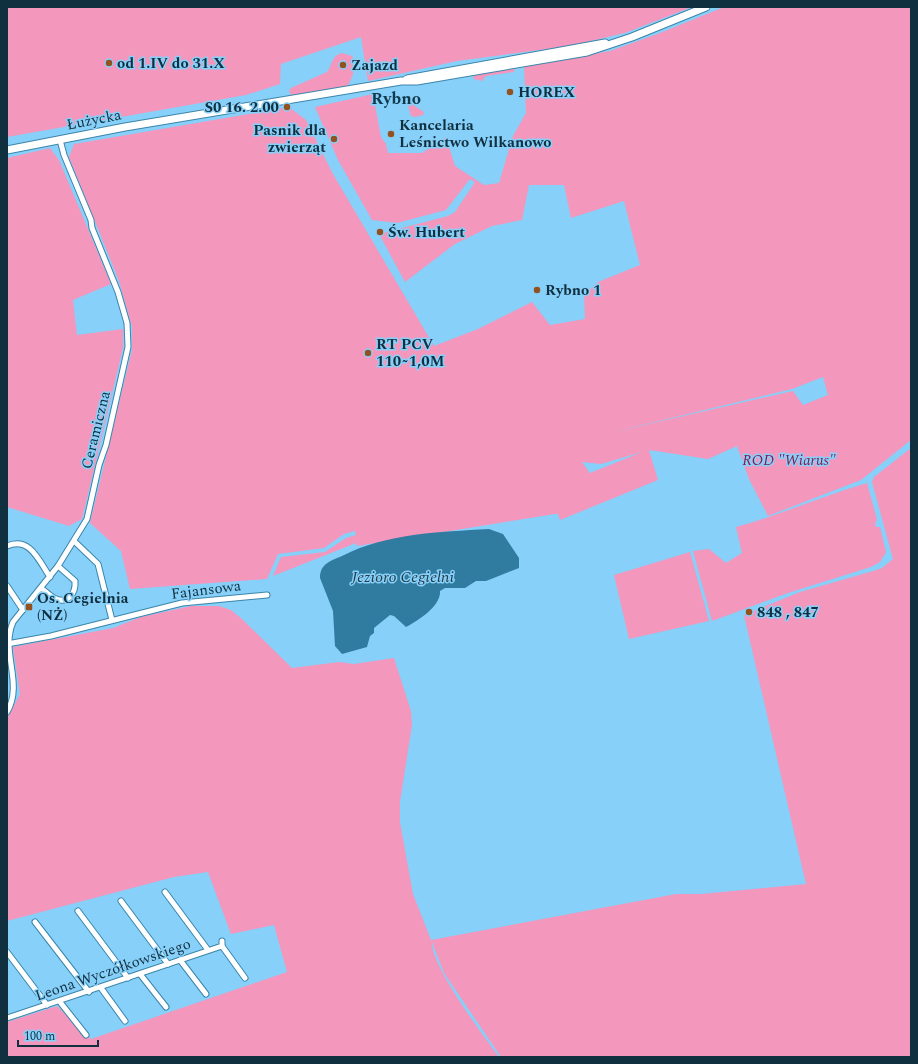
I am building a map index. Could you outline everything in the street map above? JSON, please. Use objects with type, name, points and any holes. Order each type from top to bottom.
[{"type":"main road","name":"Łużycka","points":[[7,150],[185,117],[401,81],[417,81],[587,52],[651,30],[706,7]]},
{"type":"street","name":"Ceramiczna","points":[[7,712],[14,693],[7,644],[8,637],[13,622],[58,566],[87,518],[99,465],[106,445],[128,347],[129,335],[118,292],[92,228],[91,220],[64,155],[60,140]]},
{"type":"street","points":[[74,541],[98,564],[112,620]]},
{"type":"street","points":[[7,546],[13,544],[26,545],[30,548],[50,577]]},
{"type":"street","points":[[41,588],[57,600],[64,600],[72,596],[76,588],[75,581],[58,566]]},
{"type":"street","points":[[7,586],[23,610]]},
{"type":"street","name":"Fajansowa","points":[[7,644],[51,636],[182,603],[268,595]]},
{"type":"street","points":[[165,892],[208,950]]},
{"type":"street","points":[[121,901],[168,964]]},
{"type":"street","points":[[78,910],[128,978]]},
{"type":"street","points":[[35,922],[89,992]]},
{"type":"street","name":"Leona Wyczółkowskiego","points":[[7,1018],[101,988],[208,950],[222,943],[245,978]]},
{"type":"street","points":[[7,952],[48,1005]]},
{"type":"street","points":[[180,960],[206,994]]},
{"type":"street","points":[[140,974],[166,1008]]},
{"type":"street","points":[[101,988],[125,1021]]},
{"type":"street","points":[[60,1002],[86,1035]]},
{"type":"green space","points":[[7,7],[692,7],[625,33],[569,46],[457,61],[368,81],[361,37],[281,64],[280,84],[246,95],[7,137]]},
{"type":"green space","points":[[724,7],[911,7],[911,440],[861,480],[768,516],[749,479],[737,446],[708,459],[649,450],[658,480],[560,520],[558,514],[555,514],[357,546],[356,543],[273,576],[281,557],[325,552],[346,538],[356,535],[355,531],[344,534],[324,548],[278,554],[267,579],[130,589],[121,551],[90,523],[132,350],[132,327],[119,281],[69,157],[74,144],[289,107],[306,120],[333,174],[434,346],[478,329],[532,302],[550,325],[585,319],[584,295],[598,282],[640,265],[624,201],[571,218],[564,185],[529,185],[522,220],[492,226],[455,244],[405,282],[379,234],[448,216],[455,212],[475,182],[470,179],[446,210],[397,223],[372,220],[338,160],[315,107],[373,94],[381,137],[386,144],[388,153],[422,153],[446,137],[455,166],[484,185],[499,183],[513,136],[526,113],[524,66],[610,51],[660,33]],"holes":[[[823,377],[828,395],[803,405],[793,391],[609,433],[792,389]],[[642,452],[590,473],[582,462],[601,464]]]},
{"type":"green space","points":[[342,53],[352,56],[354,60],[352,76],[347,87],[291,95],[289,91],[291,88],[327,72],[334,58],[338,54]]},
{"type":"green space","points":[[515,66],[514,72],[486,76],[482,81],[474,79],[472,73]]},
{"type":"green space","points":[[407,101],[424,112],[423,115],[415,117],[411,116]]},
{"type":"green space","points":[[50,148],[59,160],[111,284],[73,300],[77,335],[123,329],[123,348],[82,519],[69,526],[7,507],[7,158]]},
{"type":"green space","points":[[911,448],[911,1057],[501,1057],[444,973],[432,942],[434,953],[440,967],[449,983],[459,1000],[499,1057],[7,1057],[7,1022],[57,1006],[91,1039],[287,972],[274,925],[231,934],[208,872],[174,877],[7,921],[7,719],[20,694],[13,647],[113,628],[141,617],[191,606],[219,606],[231,610],[242,619],[292,668],[339,662],[354,664],[394,658],[411,711],[412,725],[400,802],[400,822],[413,894],[431,940],[676,894],[701,894],[806,884],[744,615],[800,592],[882,568],[893,559],[872,482],[874,477]]},
{"type":"green space","name":"ROD \"Wiarus\"","points":[[867,483],[877,519],[875,524],[876,527],[880,527],[886,552],[880,562],[871,567],[788,593],[712,621],[693,551],[709,549],[726,563],[742,553],[736,527]]},
{"type":"green space","points":[[690,552],[709,621],[629,639],[614,575]]},
{"type":"water","name":"Jezioro Cegielni","points":[[489,529],[503,534],[519,558],[519,568],[486,581],[476,581],[465,588],[445,588],[440,591],[437,602],[428,612],[417,621],[406,627],[394,616],[390,615],[374,628],[374,633],[370,636],[367,647],[342,654],[335,646],[333,611],[320,578],[320,573],[326,564],[359,548],[395,538],[432,533]]},
{"type":"place","name":"od 1.IV do 31.X","points":[[109,63]]},
{"type":"place","name":"Zajazd","points":[[343,65]]},
{"type":"place","name":"HOREX","points":[[510,92]]},
{"type":"place","name":"S0 16. 2.00","points":[[287,107]]},
{"type":"place","name":"Kancelaria Leśnictwo Wilkanowo","points":[[391,134]]},
{"type":"place","name":"Pasnik dla zwierząt","points":[[334,139]]},
{"type":"place","name":"Św. Hubert","points":[[380,232]]},
{"type":"place","name":"Rybno 1","points":[[537,290]]},
{"type":"place","name":"RT PCV 110 ̴ 1,0M","points":[[368,353]]},
{"type":"place","name":"Os. Cegielnia (NŻ)","points":[[29,607]]},
{"type":"place","name":"848 , 847","points":[[749,612]]},
{"type":"district","name":"Rybno","points":[[396,99]]}]
